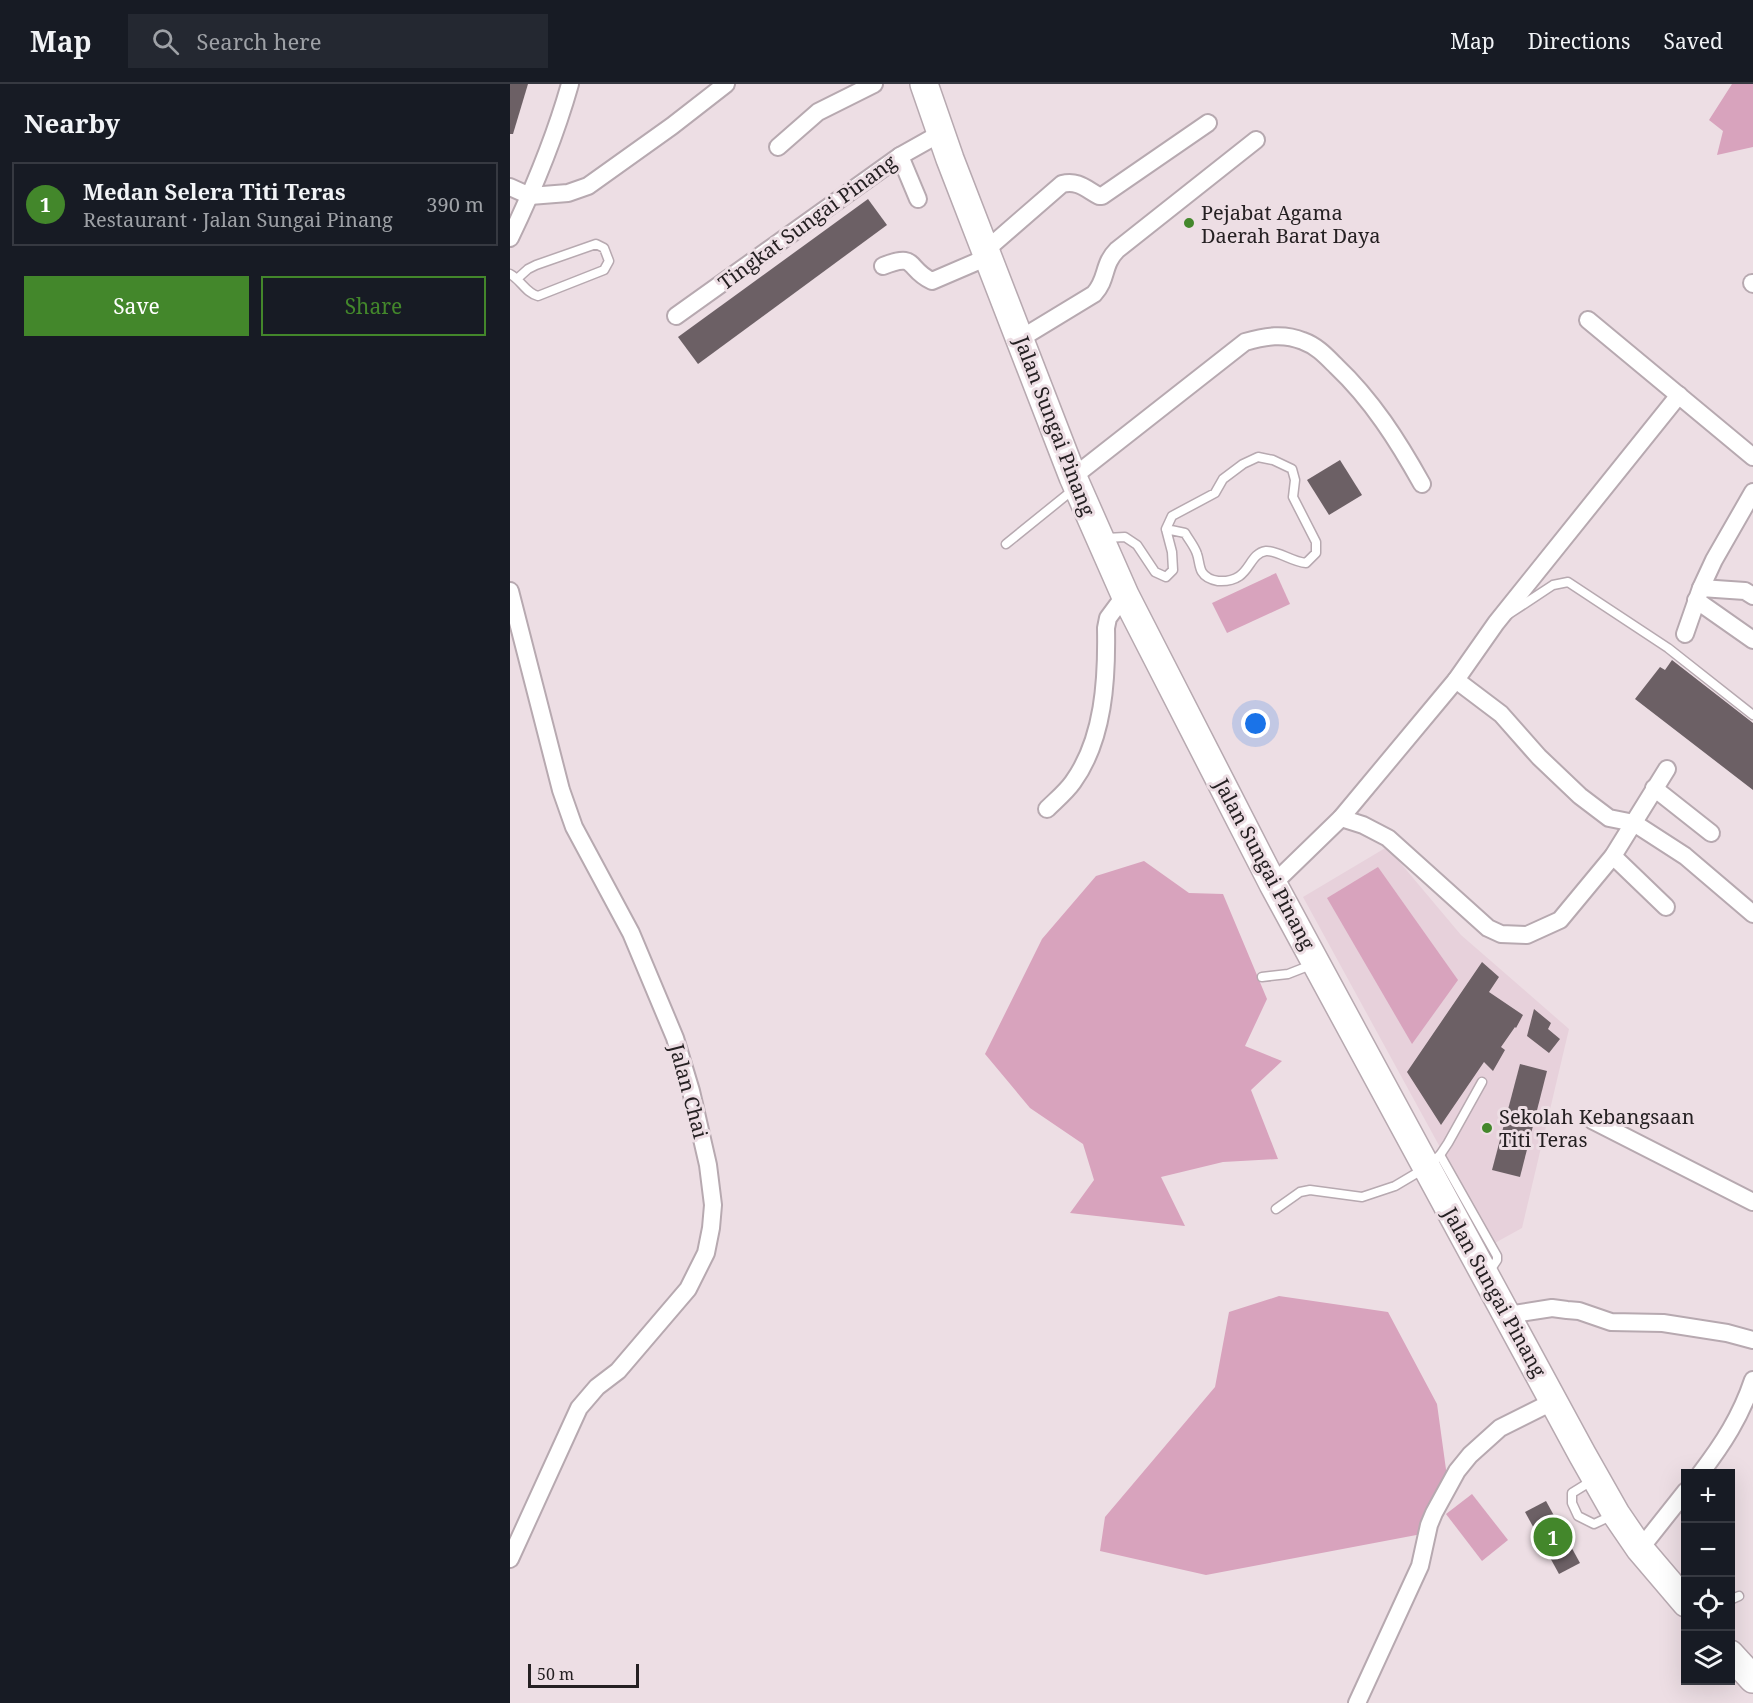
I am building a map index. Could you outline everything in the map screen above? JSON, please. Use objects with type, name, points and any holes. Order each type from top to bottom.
[{"type":"main road","name":"Jalan Sungai Pinang","points":[[924,84],[1075,482],[1125,595],[1273,884],[1434,1161],[1486,1276],[1596,1478],[1616,1514],[1640,1549],[1681,1597]]},
{"type":"main road","points":[[1735,1659],[1753,1679]]},
{"type":"street","points":[[510,238],[530,196],[570,84]]},
{"type":"street","points":[[510,187],[530,196],[558,195],[588,186],[726,84]]},
{"type":"street","points":[[778,147],[818,112],[874,84]]},
{"type":"street","points":[[883,266],[903,259],[909,261],[932,281],[987,253],[1062,184],[1078,183],[1099,196],[1102,195],[1208,123]]},
{"type":"street","name":"Tingkat Sungai Pinang","points":[[676,316],[900,156],[941,133]]},
{"type":"street","points":[[1020,339],[1094,294],[1104,279],[1105,267],[1117,250],[1256,140]]},
{"type":"street","points":[[900,156],[918,199]]},
{"type":"street","points":[[1588,320],[1753,457]]},
{"type":"street","points":[[1075,482],[1245,342],[1264,336],[1284,336],[1303,341],[1320,351],[1351,380],[1378,412],[1402,447],[1422,484]]},
{"type":"street","points":[[1273,884],[1341,818],[1456,680],[1496,623],[1679,395]]},
{"type":"street","points":[[1685,634],[1714,560],[1753,492]]},
{"type":"street","name":"Jalan Chai","points":[[510,591],[564,800],[574,827],[631,933],[675,1038],[691,1091],[708,1165],[713,1205],[706,1253],[695,1277],[688,1289],[618,1371],[597,1387],[579,1408],[510,1559]]},
{"type":"street","points":[[1699,594],[1745,591],[1753,596]]},
{"type":"street","points":[[1699,594],[1753,640]]},
{"type":"street","points":[[1047,809],[1074,782],[1093,739],[1104,696],[1108,618],[1125,595]]},
{"type":"street","points":[[1456,680],[1501,714],[1539,757],[1580,796],[1609,818],[1634,823],[1685,856],[1753,914]]},
{"type":"street","points":[[1341,818],[1363,825],[1388,838],[1488,928],[1501,934],[1527,935],[1560,920],[1613,856],[1667,769]]},
{"type":"street","points":[[1654,788],[1711,833]]},
{"type":"street","points":[[1613,856],[1666,907]]},
{"type":"street","points":[[1593,1120],[1753,1202]]},
{"type":"street","points":[[1508,1315],[1552,1308],[1579,1311],[1611,1322],[1663,1323],[1727,1333],[1753,1340]]},
{"type":"street","points":[[1703,1469],[1720,1448],[1738,1418],[1753,1380]]},
{"type":"street","points":[[1357,1703],[1420,1566],[1429,1525],[1456,1471],[1477,1447],[1500,1428],[1554,1401]]},
{"type":"street","points":[[1640,1549],[1681,1497]]},
{"type":"lane","points":[[596,244],[604,248],[609,261],[604,270],[538,296],[530,293],[514,276],[536,265],[596,244]]},
{"type":"lane","points":[[1099,538],[1125,537],[1137,545],[1155,572],[1166,577],[1173,570],[1172,552],[1166,529],[1172,516],[1215,493],[1223,479],[1243,464],[1258,457],[1273,460],[1292,469],[1295,480],[1293,497],[1316,543],[1316,553],[1306,563],[1294,562],[1278,553],[1266,551],[1254,557],[1248,569],[1241,576],[1225,581],[1212,580],[1202,573],[1197,552],[1185,533],[1166,529]]},
{"type":"lane","points":[[1005,544],[1075,482]]},
{"type":"lane","points":[[1496,623],[1553,585],[1568,582],[1668,648],[1753,715]]},
{"type":"lane","points":[[1262,977],[1288,974],[1317,962]]},
{"type":"lane","points":[[1276,1209],[1300,1192],[1310,1190],[1362,1197],[1395,1186],[1434,1161],[1482,1082]]},
{"type":"shaded area","points":[[1732,84],[1753,84],[1753,147],[1717,155],[1723,131],[1709,120]]},
{"type":"shaded area","points":[[1276,573],[1290,604],[1227,633],[1212,603]]},
{"type":"shaded area","name":"Sekolah Kebangsaan Titi Teras","points":[[1387,847],[1461,935],[1569,1029],[1522,1228],[1493,1244],[1303,897]]},
{"type":"shaded area","points":[[1144,861],[1189,893],[1223,894],[1267,999],[1245,1046],[1282,1061],[1251,1090],[1278,1159],[1223,1162],[1161,1177],[1185,1226],[1070,1213],[1094,1180],[1083,1144],[1030,1108],[985,1054],[1042,939],[1096,876]]},
{"type":"shaded area","points":[[1378,867],[1458,980],[1412,1044],[1327,898]]},
{"type":"shaded area","points":[[1279,1296],[1388,1312],[1437,1404],[1448,1484],[1427,1533],[1206,1575],[1100,1551],[1105,1517],[1215,1387],[1229,1312]]},
{"type":"shaded area","points":[[1472,1494],[1508,1540],[1482,1561],[1446,1514]]},
{"type":"building","points":[[510,84],[528,84],[513,134],[510,134]]},
{"type":"building","points":[[868,199],[887,225],[698,364],[678,337]]},
{"type":"building","points":[[1340,460],[1362,495],[1329,515],[1307,480]]},
{"type":"building","points":[[1672,660],[1753,723],[1753,790],[1635,699],[1660,667],[1665,670]]},
{"type":"building","name":"Sekolah Kebangsaan Titi Teras","points":[[1482,962],[1499,977],[1489,992],[1523,1015],[1501,1047],[1505,1050],[1493,1071],[1484,1062],[1441,1125],[1407,1072]]},
{"type":"building","name":"Sekolah Kebangsaan Titi Teras","points":[[1534,1009],[1551,1023],[1548,1029],[1560,1039],[1549,1053],[1527,1036]]},
{"type":"building","name":"Sekolah Kebangsaan Titi Teras","points":[[1520,1064],[1547,1071],[1520,1177],[1492,1170]]},
{"type":"building","points":[[1546,1501],[1580,1563],[1559,1574],[1525,1512]]},
{"type":"place","name":"Pejabat Agama Daerah Barat Daya","points":[[1189,223]]},
{"type":"place","name":"Sekolah Kebangsaan Titi Teras","points":[[1487,1128]]},
{"type":"place","name":"Medan Selera Titi Teras","points":[[1553,1537]]}]
